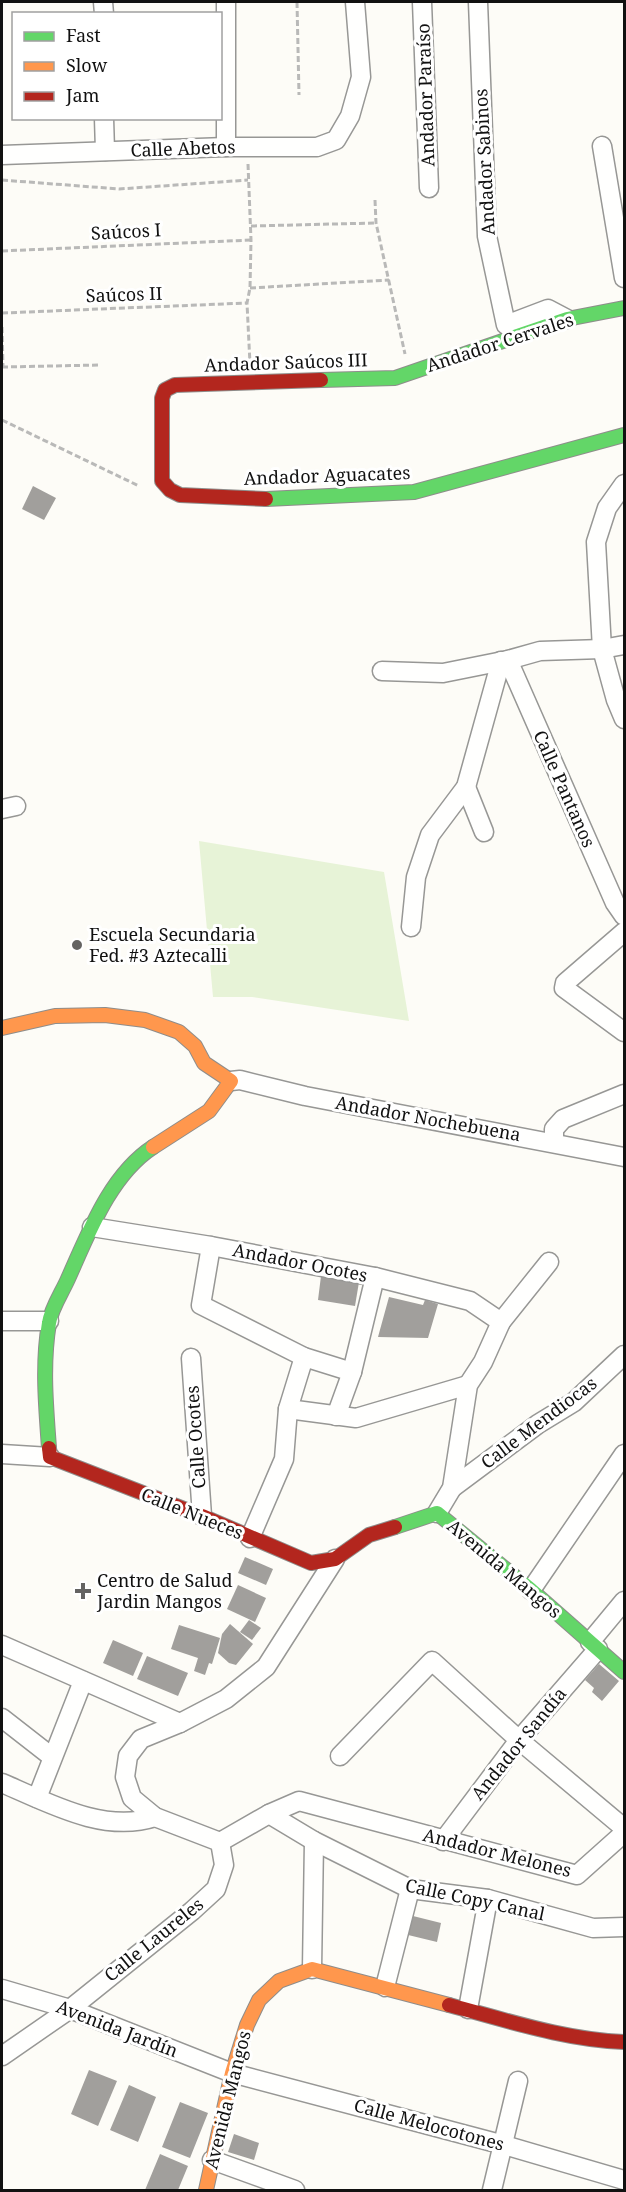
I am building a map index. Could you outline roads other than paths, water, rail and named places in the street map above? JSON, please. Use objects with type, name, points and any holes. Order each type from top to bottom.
[{"type":"main road","name":"Andador Cervales","points":[[409,373],[567,319],[624,308]]},
{"type":"main road","name":"Andador Saúcos III","points":[[170,490],[162,481],[162,398],[165,390],[175,385],[394,378],[409,373]]},
{"type":"main road","name":"Andador Aguacates","points":[[170,490],[180,495],[261,499],[414,492],[624,435]]},
{"type":"main road","points":[[2,1028],[55,1017],[105,1015],[145,1020],[179,1032],[195,1046],[204,1063],[231,1081],[208,1111],[136,1158],[116,1185],[92,1227],[49,1321],[44,1376],[50,1457]]},
{"type":"main road","name":"Calle Nueces","points":[[50,1457],[202,1516],[311,1563],[335,1559]]},
{"type":"main road","name":"Avenida Mangos","points":[[335,1559],[369,1535],[437,1513],[531,1590],[624,1672]]},
{"type":"main road","points":[[312,1969],[597,2042],[624,2042]]},
{"type":"main road","name":"Avenida Mangos","points":[[206,2190],[232,2073],[246,2025],[259,2000],[279,1981],[312,1969]]},
{"type":"street","points":[[226,2],[226,147]]},
{"type":"street","name":"Calle Abetos","points":[[2,155],[226,147],[317,147],[336,140],[350,116],[361,77],[355,2]]},
{"type":"street","name":"Andador Paraíso","points":[[422,2],[429,188]]},
{"type":"street","name":"Andador Sabinos","points":[[478,2],[488,236],[507,326],[548,309],[567,319]]},
{"type":"street","points":[[104,120],[105,151]]},
{"type":"street","points":[[602,146],[624,278]]},
{"type":"street","points":[[624,484],[607,508],[596,542],[602,649],[616,700],[624,719]]},
{"type":"street","points":[[382,671],[443,673],[540,651],[602,649],[624,645]]},
{"type":"street","points":[[411,927],[416,877],[430,835],[466,787],[504,660]]},
{"type":"street","name":"Calle Pantanos","points":[[504,660],[615,903],[624,916]]},
{"type":"street","points":[[466,787],[484,832]]},
{"type":"street","points":[[624,932],[565,983],[564,988],[624,1032]]},
{"type":"street","name":"Andador Nochebuena","points":[[231,1081],[240,1080],[305,1096],[624,1157]]},
{"type":"street","points":[[554,1142],[554,1129],[563,1119],[624,1094]]},
{"type":"street","name":"Andador Ocotes","points":[[92,1227],[211,1246],[375,1277],[470,1301],[501,1322]]},
{"type":"street","points":[[211,1246],[201,1305],[304,1357],[352,1372]]},
{"type":"street","points":[[437,1513],[452,1488],[468,1385],[483,1362],[501,1322],[549,1262]]},
{"type":"street","points":[[336,1416],[352,1372],[375,1277]]},
{"type":"street","points":[[2,1321],[49,1321]]},
{"type":"street","name":"Calle Mendiocas","points":[[452,1488],[538,1424],[574,1402],[624,1355]]},
{"type":"street","points":[[250,1538],[284,1459],[288,1409],[304,1357]]},
{"type":"street","name":"Calle Ocotes","points":[[191,1358],[202,1516]]},
{"type":"street","points":[[288,1409],[356,1419],[468,1385]]},
{"type":"street","points":[[2,1454],[50,1457]]},
{"type":"street","points":[[531,1590],[624,1455]]},
{"type":"street","name":"Avenida Mangos","points":[[180,1723],[226,1699],[266,1667],[335,1559]]},
{"type":"street","name":"Andador Sandía","points":[[443,1841],[594,1646],[624,1601]]},
{"type":"street","points":[[2,1645],[180,1723]]},
{"type":"street","points":[[340,1756],[432,1661],[519,1740],[624,1828]]},
{"type":"street","points":[[37,1798],[82,1682]]},
{"type":"street","points":[[2,1718],[52,1757]]},
{"type":"street","points":[[180,1723],[141,1739],[128,1756],[125,1777],[132,1798],[155,1817],[220,1842]]},
{"type":"street","points":[[2,1783],[75,1814],[117,1823],[139,1823],[155,1817]]},
{"type":"street","name":"Andador Melones","points":[[220,1842],[270,1814],[299,1801],[577,1875],[624,1833]]},
{"type":"street","name":"Calle Copy Canal","points":[[270,1814],[314,1841],[410,1889],[488,1899],[593,1928],[624,1927]]},
{"type":"street","points":[[312,1969],[314,1841]]},
{"type":"street","name":"Calle Laureles","points":[[2,2056],[70,2009],[216,1889],[224,1865],[220,1842]]},
{"type":"street","points":[[385,1987],[410,1889]]},
{"type":"street","points":[[468,2009],[488,1899]]},
{"type":"street","name":"Avenida Jardín","points":[[2,1989],[70,2009],[232,2073]]},
{"type":"street","name":"Calle Melocotones","points":[[232,2073],[504,2145],[624,2180]]},
{"type":"street","points":[[492,2190],[518,2081]]},
{"type":"street","points":[[212,2160],[295,2190]]},
{"type":"place","name":"Escuela Secundaria Fed. #3 Aztecalli","points":[[77,945]]},
{"type":"place","name":"Centro de Salud Jardin Mangos","points":[[83,1591]]}]
